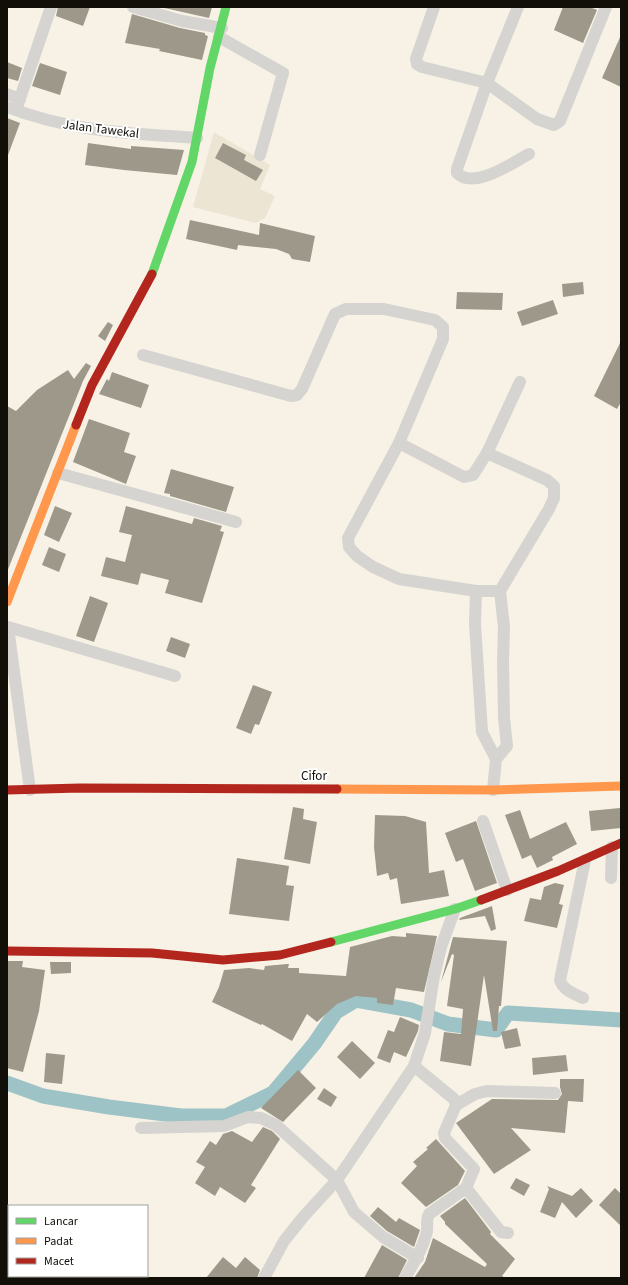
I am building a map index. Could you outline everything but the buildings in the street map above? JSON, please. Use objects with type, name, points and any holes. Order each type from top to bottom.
[{"type":"street","points":[[14,105],[52,7]]},
{"type":"street","points":[[133,7],[220,33],[283,73],[260,155]]},
{"type":"street","points":[[7,602],[92,385],[154,270],[179,203],[192,162],[210,68],[226,7]]},
{"type":"street","points":[[434,7],[416,59],[417,64],[422,67],[487,83],[537,119],[554,125],[560,121],[606,7]]},
{"type":"street","points":[[518,7],[487,83],[457,169],[457,173],[462,178],[468,179],[486,177],[530,154]]},
{"type":"street","name":"Jalan Tawekal","points":[[7,94],[14,105],[58,123],[104,132],[197,138]]},
{"type":"street","points":[[142,355],[291,396],[297,395],[302,389],[335,314],[346,309],[384,309],[435,320],[443,327],[443,339],[399,443],[348,538],[349,547],[356,556],[373,567],[399,579],[476,591],[500,591]]},
{"type":"street","points":[[399,443],[464,477],[473,474],[487,453],[520,382]]},
{"type":"street","points":[[487,453],[547,480],[554,486],[555,492],[549,509],[500,591],[504,627],[503,661],[507,746],[496,759]]},
{"type":"street","points":[[58,473],[236,522]]},
{"type":"street","points":[[476,591],[475,624],[482,732],[496,759],[494,790]]},
{"type":"street","points":[[30,790],[7,626],[175,676]]},
{"type":"street","name":"Cifor","points":[[7,790],[80,788],[494,790],[621,786]]},
{"type":"street","points":[[483,821],[507,890]]},
{"type":"street","points":[[7,951],[152,953],[223,960],[280,955],[455,909],[586,860],[616,845]]},
{"type":"street","points":[[611,878],[616,845]]},
{"type":"street","points":[[583,998],[561,985],[560,980],[586,860]]},
{"type":"street","points":[[264,1278],[284,1241],[304,1216],[337,1180],[414,1066],[426,1033],[430,1002],[441,947],[455,909]]},
{"type":"street","points":[[414,1066],[454,1099],[456,1105]]},
{"type":"street","points":[[405,1278],[418,1258],[427,1233],[426,1222],[429,1214],[466,1188],[474,1169],[448,1142],[444,1133],[456,1105],[475,1094],[487,1091],[555,1093]]},
{"type":"street","points":[[141,1128],[224,1126],[248,1118],[260,1118],[276,1125],[337,1180],[354,1212],[383,1237],[418,1258]]},
{"type":"street","points":[[466,1188],[501,1232],[508,1232]]},
{"type":"shaded area","points":[[214,132],[270,165],[260,189],[275,196],[265,218],[256,223],[193,207]]},
{"type":"waterway","points":[[7,1083],[43,1096],[109,1107],[181,1116],[226,1116],[273,1093],[314,1044],[336,1012],[356,1000],[411,1010],[448,1024],[496,1030],[508,1013],[621,1020]]},
{"type":"traffic: fast","points":[[152,274],[192,162],[210,68],[226,7]]},
{"type":"traffic: fast","points":[[331,942],[455,909],[481,900]]},
{"type":"traffic: slow","points":[[7,602],[76,425]]},
{"type":"traffic: slow","points":[[337,789],[493,790],[621,786]]},
{"type":"traffic: jam","points":[[76,425],[92,385],[152,274]]},
{"type":"traffic: jam","points":[[7,790],[80,788],[337,789]]},
{"type":"traffic: jam","points":[[481,900],[558,871],[621,843]]},
{"type":"traffic: jam","points":[[7,951],[152,953],[223,960],[280,955],[331,942]]}]
